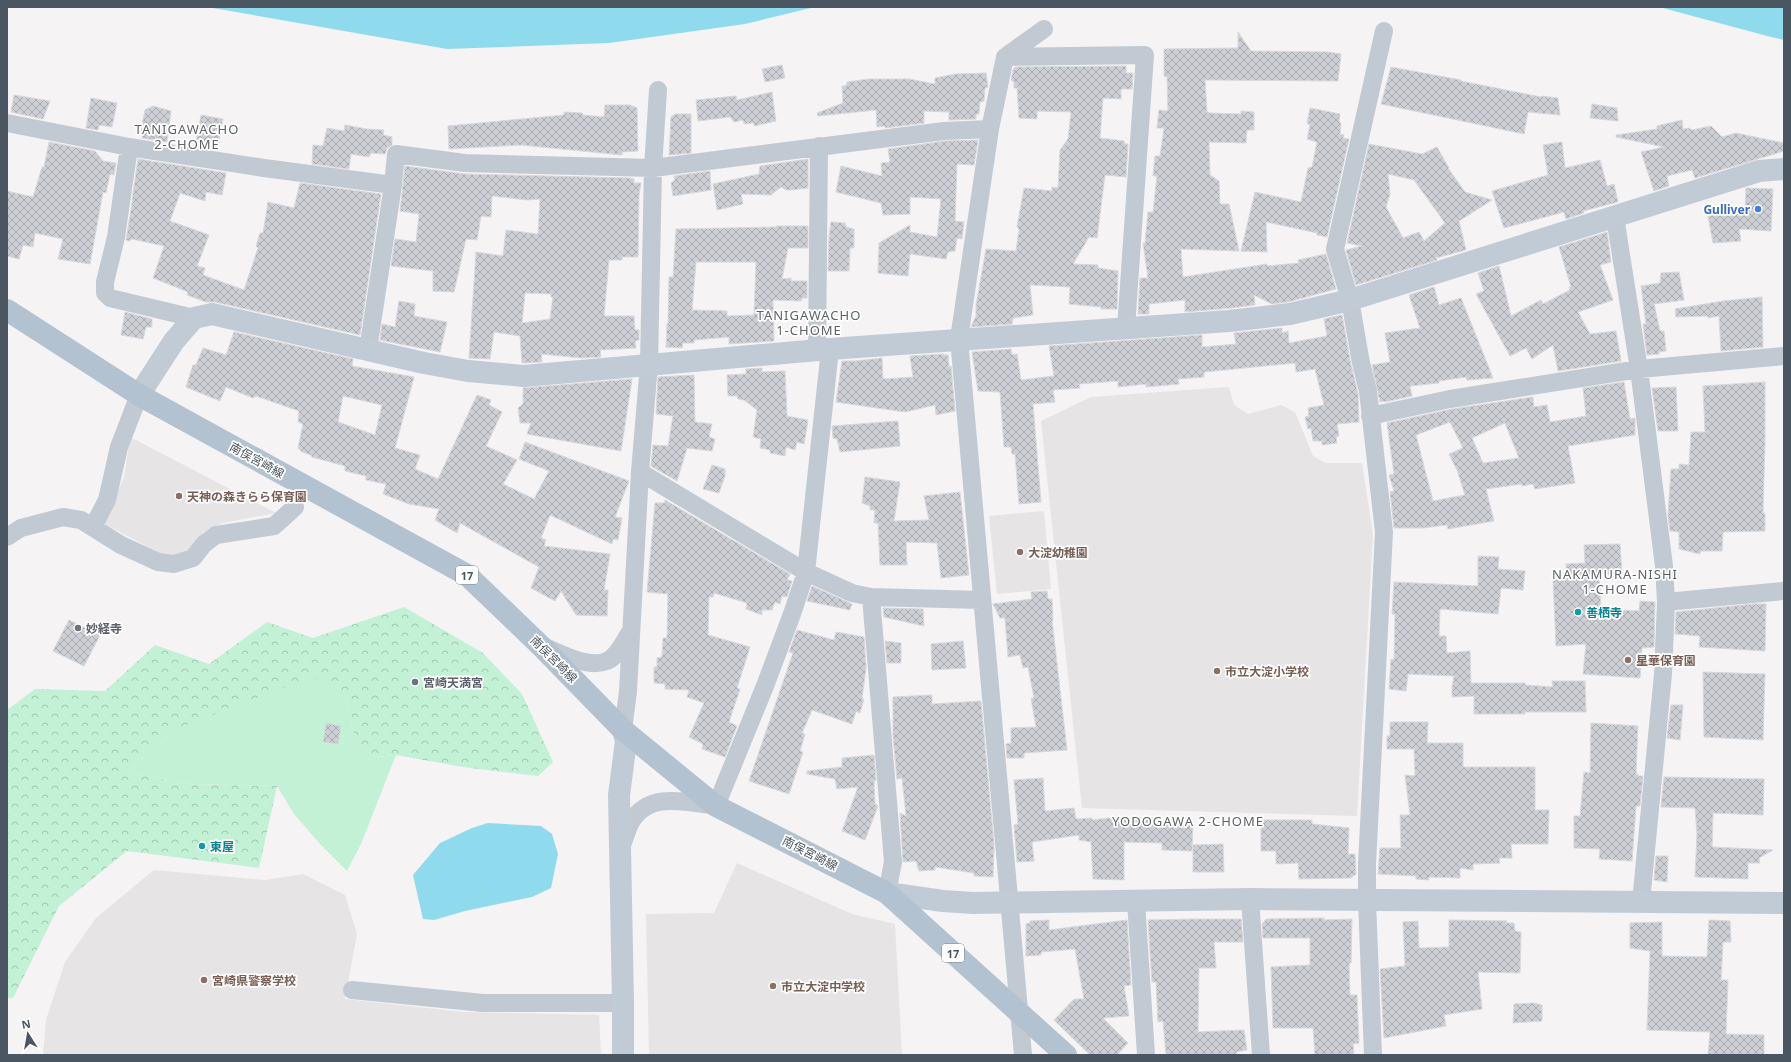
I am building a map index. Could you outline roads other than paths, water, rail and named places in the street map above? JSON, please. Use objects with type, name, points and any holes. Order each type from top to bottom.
[{"type":"main road","name":"南俣宮崎線","points":[[7,310],[139,395],[467,575],[541,646],[623,730],[716,806],[887,893],[1066,1055]]},
{"type":"street","points":[[1023,1055],[959,339],[990,129],[1005,57],[1044,29]]},
{"type":"street","points":[[1373,1055],[1367,901],[1368,833],[1384,532],[1368,391],[1350,300],[1335,249],[1384,31]]},
{"type":"street","points":[[1005,57],[1145,55],[1126,328]]},
{"type":"street","points":[[623,1055],[619,795],[626,741],[623,730],[628,691],[640,472],[648,364],[653,168],[658,90]]},
{"type":"street","points":[[7,123],[129,147],[264,168],[393,185]]},
{"type":"street","points":[[368,350],[393,185],[396,154],[465,163],[653,168],[944,131],[990,129]]},
{"type":"street","points":[[620,853],[630,822],[640,809],[652,802],[671,800],[716,806],[765,686],[806,572],[824,350],[819,146]]},
{"type":"street","points":[[129,147],[116,237],[105,282],[105,293],[110,298],[194,318],[212,314],[368,350],[468,371],[524,376],[648,364],[959,339],[1230,321],[1290,314],[1350,300],[1759,171],[1784,169]]},
{"type":"street","points":[[1615,217],[1639,369],[1664,566],[1666,602],[1663,674],[1641,902]]},
{"type":"street","points":[[93,527],[107,500],[119,446],[139,395],[174,341],[194,318]]},
{"type":"street","points":[[1370,416],[1450,399],[1639,369],[1784,356]]},
{"type":"street","points":[[640,472],[806,572],[852,593],[871,597],[982,600]]},
{"type":"street","points":[[7,537],[21,528],[63,517],[81,520],[121,544],[158,562],[174,564],[193,558],[204,544],[216,535],[274,526],[295,507]]},
{"type":"street","points":[[1666,602],[1784,591]]},
{"type":"street","points":[[871,597],[893,862],[887,893],[943,901],[1009,903],[1250,899],[1784,903]]},
{"type":"street","points":[[541,646],[591,664],[608,661],[618,651],[632,630]]},
{"type":"street","points":[[1250,899],[1261,1055]]},
{"type":"street","points":[[1136,901],[1146,1055]]},
{"type":"street","points":[[352,990],[483,1003],[623,1003]]},
{"type":"water","points":[[207,7],[815,7],[745,24],[609,43],[447,49]]},
{"type":"water","points":[[1659,7],[1784,7],[1784,40],[1771,37]]},
{"type":"water","points":[[488,823],[541,826],[552,834],[558,854],[551,888],[532,897],[465,911],[434,920],[423,919],[413,875],[440,843],[472,828]]},
{"type":"place","name":"Gulliver","points":[[1758,209]]},
{"type":"place","name":"天神の森きらら保育園","points":[[179,496]]},
{"type":"place","name":"大淀幼稚園","points":[[1020,552]]},
{"type":"place","name":"善栖寺","points":[[1578,612]]},
{"type":"place","name":"妙経寺","points":[[78,628]]},
{"type":"place","name":"星華保育園","points":[[1628,660]]},
{"type":"place","name":"市立大淀小学校","points":[[1217,671]]},
{"type":"place","name":"宮崎天満宮","points":[[415,682]]},
{"type":"place","name":"東屋","points":[[202,846]]},
{"type":"place","name":"宮崎県警察学校","points":[[204,980]]},
{"type":"place","name":"市立大淀中学校","points":[[773,986]]},
{"type":"district","name":"TANIGAWACHO 2-CHOME","points":[[187,136]]},
{"type":"district","name":"TANIGAWACHO 1-CHOME","points":[[809,322]]},
{"type":"district","name":"NAKAMURA-NISHI 1-CHOME","points":[[1615,582]]},
{"type":"district","name":"YODOGAWA 2-CHOME","points":[[1188,821]]}]
